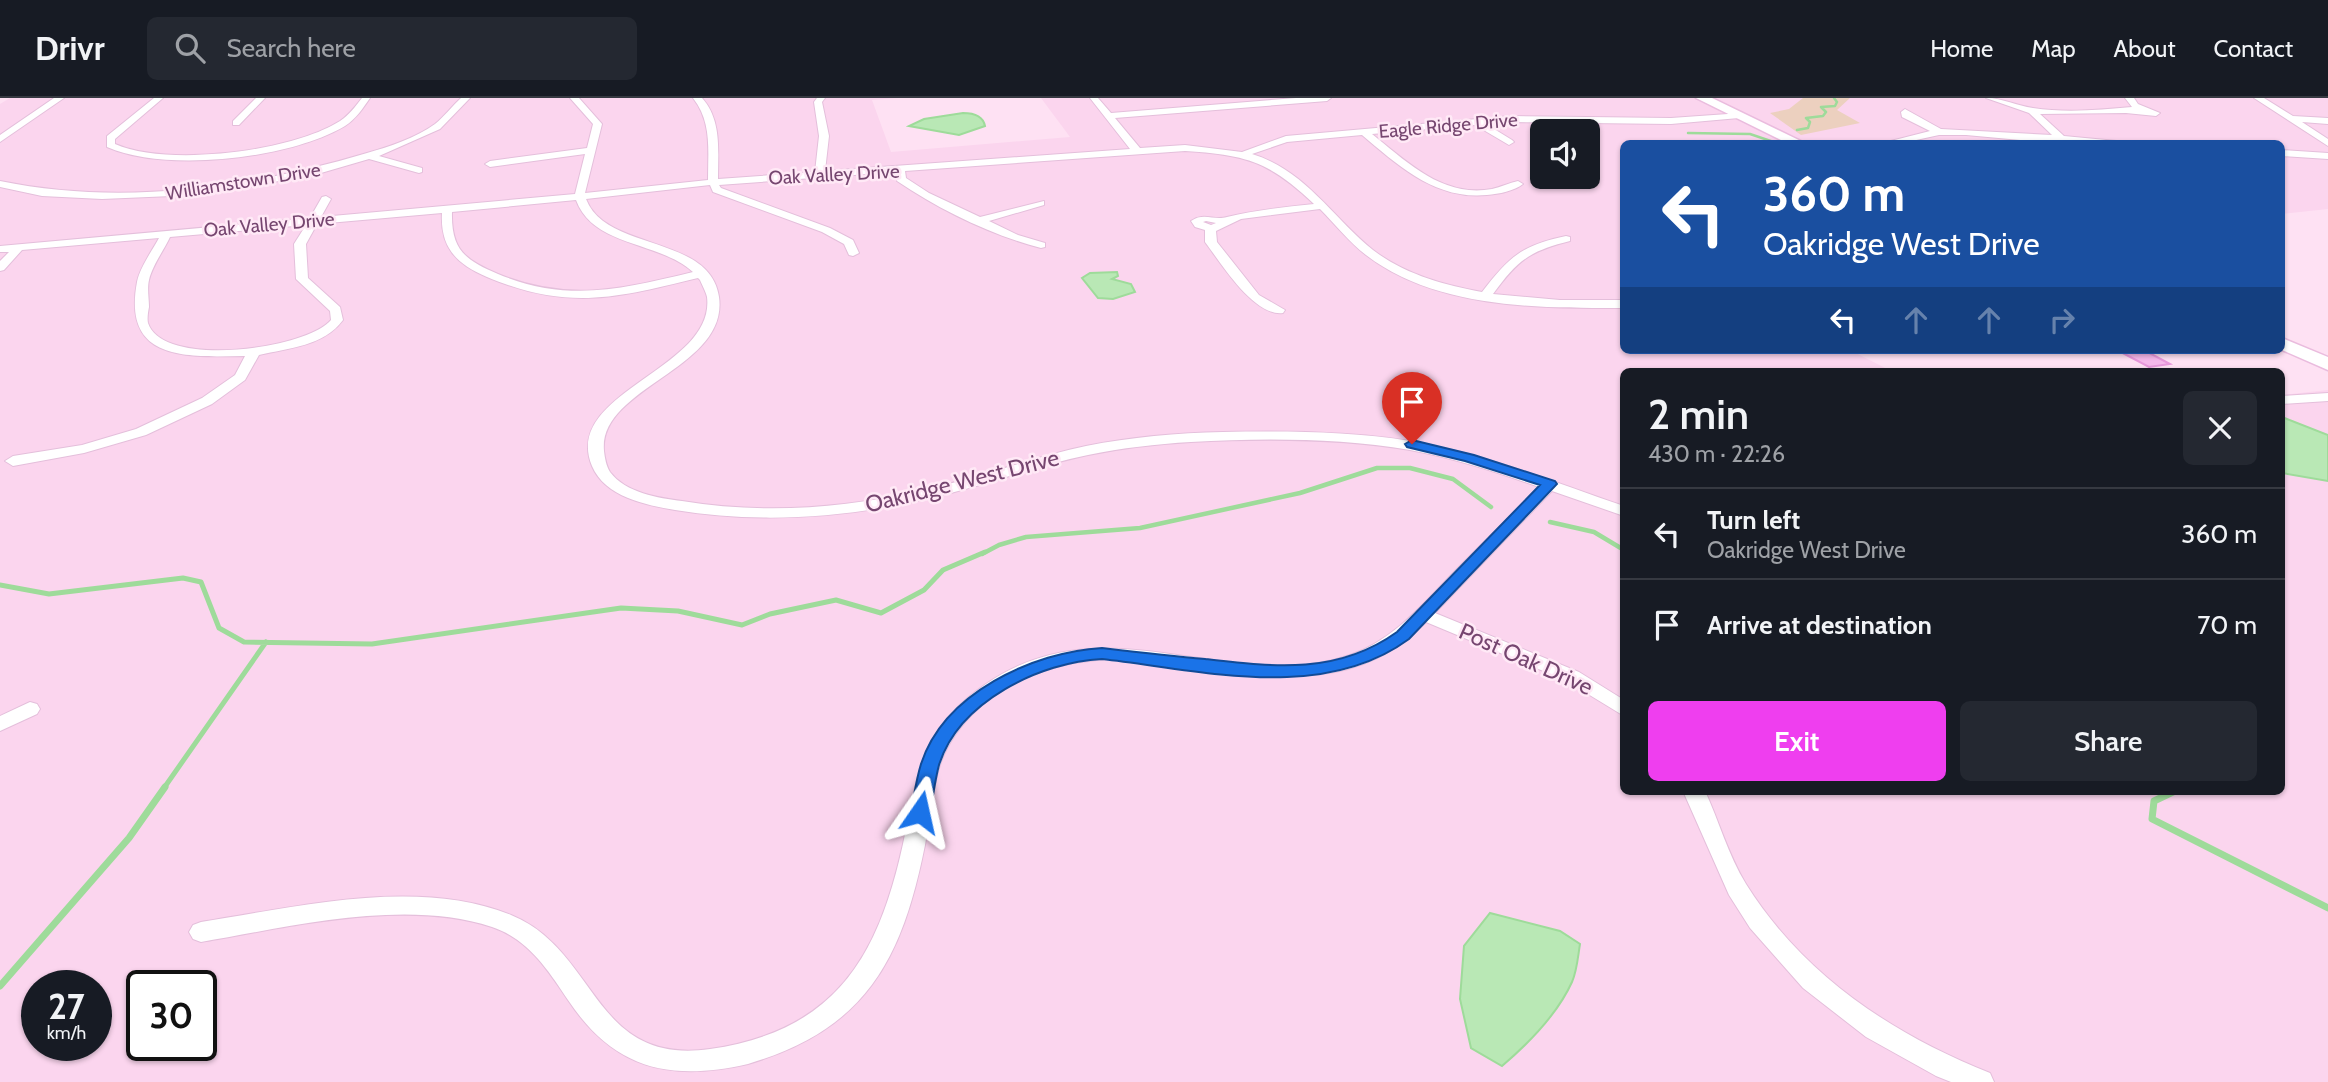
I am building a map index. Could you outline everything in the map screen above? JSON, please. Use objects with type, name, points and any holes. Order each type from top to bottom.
[{"type":"main road","points":[[1702,98],[1792,140]]},
{"type":"main road","points":[[2285,344],[2328,364]]},
{"type":"street","points":[[0,139],[60,98]]},
{"type":"street","points":[[159,98],[119,129],[110,138],[110,145],[130,155],[162,158],[252,151],[302,139],[333,128],[351,117],[366,98]]},
{"type":"street","points":[[236,123],[261,98]]},
{"type":"street","name":"Williamstown Drive","points":[[4,188],[88,197],[180,192],[275,179],[368,156],[406,142],[443,124],[460,109],[466,98]]},
{"type":"street","points":[[575,98],[598,124],[579,197],[583,214],[598,226],[687,262],[700,274]]},
{"type":"street","points":[[697,98],[706,105],[711,119],[713,182],[717,190],[826,230],[849,242],[853,253]]},
{"type":"street","points":[[820,174],[824,136],[818,102],[821,98]]},
{"type":"street","points":[[1094,98],[1136,150]]},
{"type":"street","points":[[1109,116],[1327,98]]},
{"type":"street","points":[[1990,98],[2032,111],[2133,108],[2129,98]]},
{"type":"street","points":[[2258,98],[2328,143]]},
{"type":"street","points":[[1649,108],[1671,121]]},
{"type":"street","points":[[2032,111],[2063,140]]},
{"type":"street","points":[[1905,112],[1905,115],[1939,132]]},
{"type":"street","name":"Eagle Ridge Drive","points":[[1244,155],[1278,140],[1511,119],[1671,121],[1739,115]]},
{"type":"street","points":[[2290,118],[2328,121]]},
{"type":"street","points":[[1477,122],[1509,142]]},
{"type":"street","points":[[1364,132],[1423,180],[1443,190],[1445,200],[1464,200],[1468,194],[1503,190],[1518,184]]},
{"type":"street","points":[[1898,140],[1939,132],[2050,140]]},
{"type":"street","name":"Oak Valley Drive","points":[[0,249],[579,197],[713,182],[900,170],[1136,150],[1199,149],[1244,155],[1272,165],[1288,175],[1382,263],[1444,287],[1485,296],[1553,305],[1620,304]]},
{"type":"street","points":[[490,164],[593,150]]},
{"type":"street","points":[[2285,153],[2328,156]]},
{"type":"street","points":[[368,156],[419,170]]},
{"type":"street","points":[[900,170],[901,179],[911,187],[1014,237],[1041,245]]},
{"type":"street","points":[[167,233],[143,281],[142,323],[152,338],[164,347],[191,353],[254,352],[319,335],[328,331],[337,320],[335,310],[302,279],[300,244],[326,199]]},
{"type":"street","points":[[981,219],[1040,203]]},
{"type":"street","points":[[1211,229],[1224,221],[1251,214],[1321,206]]},
{"type":"street","points":[[447,209],[445,231],[451,246],[462,259],[478,270],[542,293],[603,293],[700,274]]},
{"type":"street","points":[[1211,229],[1199,225],[1196,220],[1206,218],[1224,221]]},
{"type":"street","points":[[1211,229],[1212,242],[1255,299],[1279,310]]},
{"type":"street","points":[[1485,296],[1516,256],[1536,244],[1566,239]]},
{"type":"street","points":[[0,268],[19,247]]},
{"type":"street","name":"Oakridge West Drive","points":[[700,274],[710,286],[713,296],[710,322],[705,332],[696,344],[671,366],[608,416],[599,429],[595,445],[596,459],[603,474],[616,486],[655,502],[717,511],[757,513],[845,509],[921,495],[1067,454],[1141,442],[1174,439],[1373,440],[1444,451],[1550,484],[1620,510]]},
{"type":"street","points":[[12,461],[84,449],[141,432],[206,401],[240,377],[254,352]]},
{"type":"street","points":[[2285,400],[2328,397]]},
{"type":"street","points":[[201,932],[373,908],[450,910],[498,919],[532,935],[554,957],[603,1026],[627,1047],[650,1058],[678,1064],[710,1062],[747,1053],[790,1038],[819,1021],[842,1003],[866,976],[887,940],[901,898],[930,763],[950,727],[975,701],[1023,671],[1052,660],[1102,653],[1262,672],[1314,671],[1352,662],[1382,650],[1424,615],[1550,484]]},
{"type":"street","name":"Post Oak Drive","points":[[1424,615],[1572,676],[1620,706]]},
{"type":"street","points":[[0,724],[30,709]]},
{"type":"street","points":[[1696,795],[1736,887],[1763,929],[1791,961],[1878,1030],[1933,1061],[1981,1082]]},
{"type":"shaded area","points":[[10,98],[898,98],[872,100],[891,152],[1070,137],[1041,98],[2328,98],[2328,209],[2285,214],[2285,140],[1620,140],[1620,354],[1858,354],[1885,368],[1620,368],[1620,795],[2285,795],[2285,395],[2328,390],[2328,1082],[0,1082],[0,104]]},
{"type":"shaded area","points":[[1803,98],[1850,98],[1837,110],[1860,123],[1801,135],[1770,113],[1789,109]]},
{"type":"shaded area","points":[[963,113],[977,116],[985,126],[959,135],[909,126],[924,119]]},
{"type":"shaded area","points":[[1117,272],[1118,276],[1112,279],[1131,284],[1135,292],[1113,299],[1098,298],[1082,278],[1090,273]]},
{"type":"shaded area","points":[[2285,418],[2328,435],[2328,481],[2285,474]]},
{"type":"shaded area","points":[[1490,913],[1560,931],[1580,944],[1574,978],[1559,1006],[1532,1038],[1502,1066],[1471,1048],[1460,999],[1464,946]]},
{"type":"building","points":[[2125,354],[2151,354],[2170,364],[2149,367]]},
{"type":"waterway","points":[[1797,130],[1808,128],[1810,122],[1806,118],[1823,116],[1826,112],[1821,107],[1835,106],[1837,102],[1834,98]]},
{"type":"waterway","points":[[1688,133],[1750,134],[1768,140]]},
{"type":"waterway","points":[[982,554],[999,545],[1026,537],[1140,528],[1300,493],[1377,468],[1410,468],[1453,479],[1491,507]]},
{"type":"waterway","points":[[1550,522],[1594,532],[1620,548]]},
{"type":"waterway","points":[[266,642],[372,644],[621,608],[678,611],[742,625],[770,614],[836,600],[881,613],[924,590],[943,570],[985,552]]},
{"type":"waterway","points":[[0,585],[49,594],[183,578],[201,582],[219,628],[244,642],[266,642]]},
{"type":"waterway","points":[[164,788],[266,642]]},
{"type":"waterway","points":[[0,986],[129,838],[165,787]]},
{"type":"waterway","points":[[2167,795],[2154,801],[2152,819],[2328,908]]},
{"type":"route","points":[[920,812],[930,763],[950,727],[975,701],[1023,671],[1052,660],[1102,653],[1262,672],[1314,671],[1363,659],[1403,635],[1550,484],[1502,467],[1412,444]]}]
